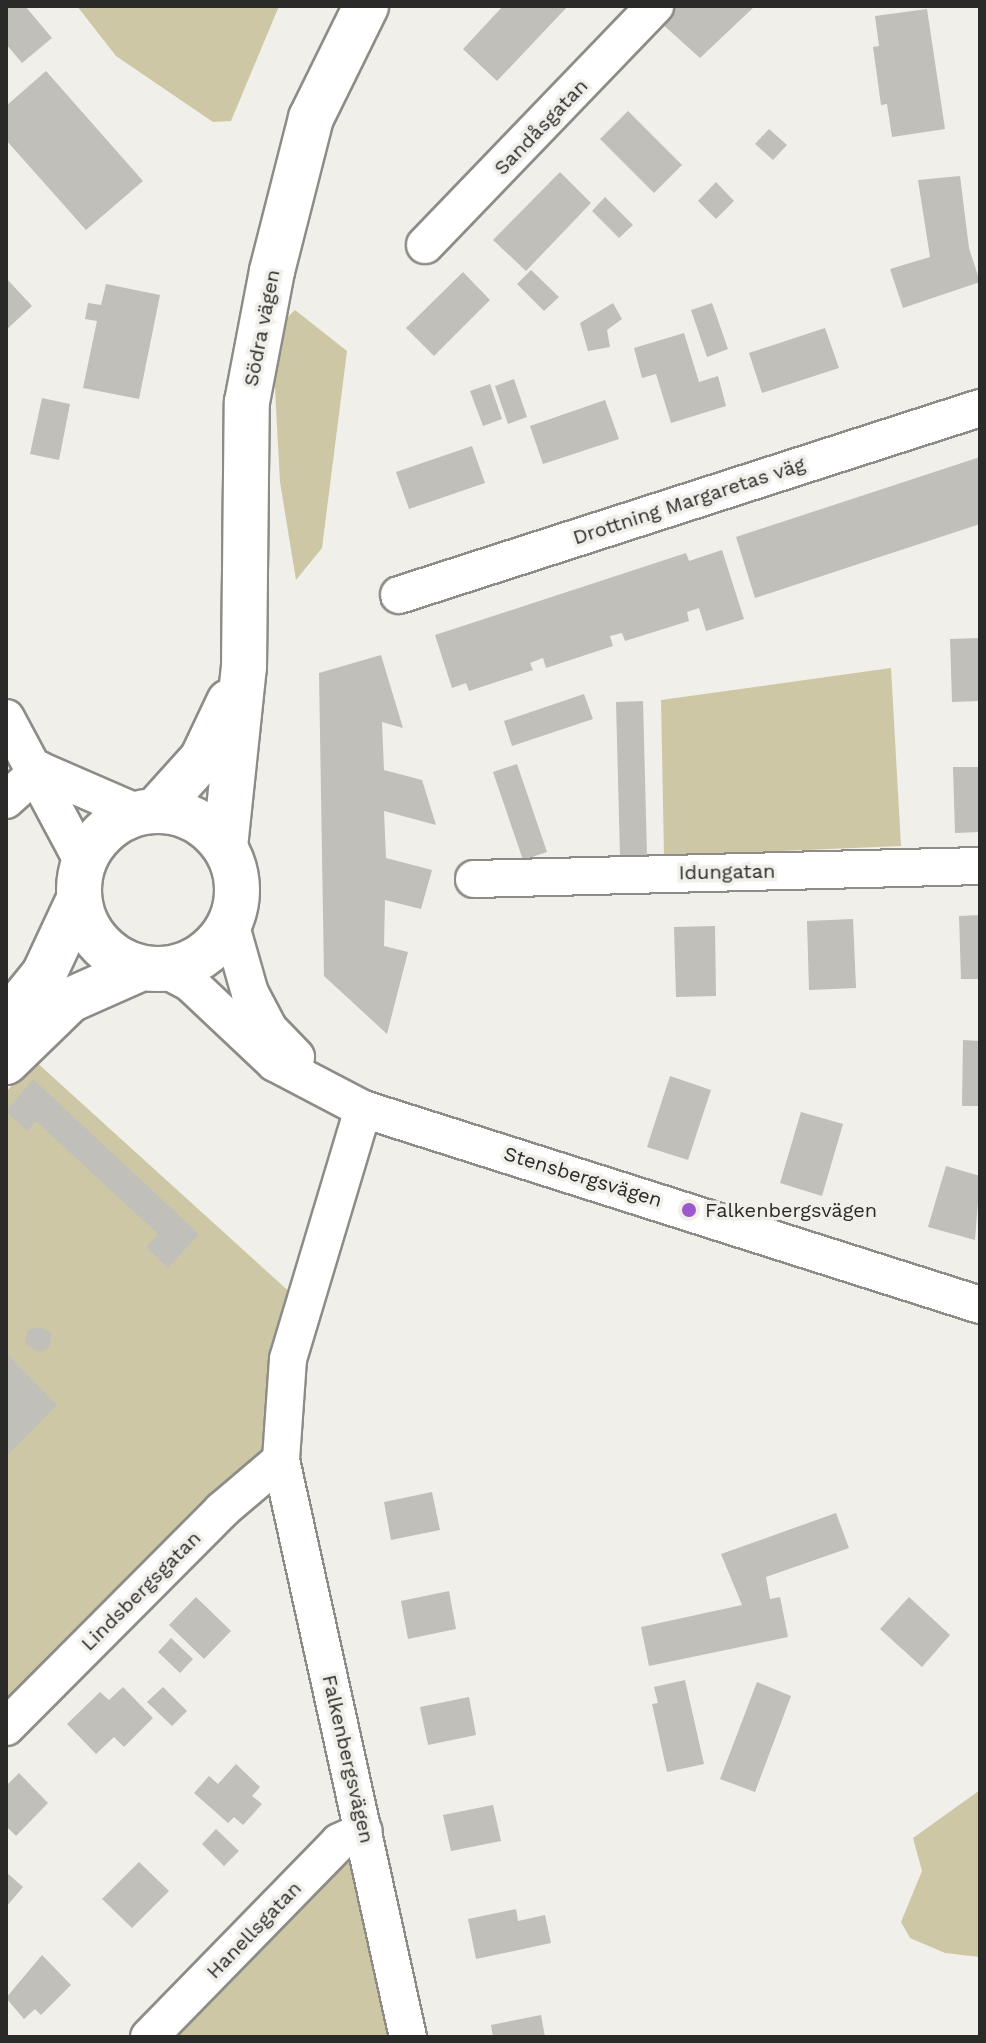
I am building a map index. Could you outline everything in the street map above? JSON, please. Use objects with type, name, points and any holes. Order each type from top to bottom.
[{"type":"main road","name":"Södra vägen","points":[[225,847],[244,667],[247,402],[266,300],[311,118],[366,6]]},
{"type":"main road","name":"Södra vägen","points":[[147,811],[202,759],[244,667]]},
{"type":"main road","points":[[6,1021],[44,974],[103,832],[147,811],[188,816],[225,847],[237,880],[230,923],[197,959],[153,969],[70,1000],[6,1062]]},
{"type":"main road","points":[[81,880],[96,939],[153,969]]},
{"type":"street","name":"Sandåsgatan","points":[[425,245],[655,6]]},
{"type":"street","name":"Drottning Margaretas väg","points":[[399,595],[980,408]]},
{"type":"street","points":[[6,718],[39,770],[81,880]]},
{"type":"street","points":[[39,770],[147,811]]},
{"type":"street","points":[[6,800],[39,770]]},
{"type":"street","name":"Idungatan","points":[[474,879],[980,866]]},
{"type":"street","name":"Stensbergsvägen","points":[[230,923],[242,971],[269,1029],[326,1087]]},
{"type":"street","name":"Stensbergsvägen","points":[[153,969],[190,983],[275,1063],[363,1109],[980,1305]]},
{"type":"street","name":"Falkenbergsvägen","points":[[363,1109],[288,1359],[281,1460],[408,2037]]},
{"type":"street","name":"Lindsbergsgatan","points":[[6,1727],[222,1510],[281,1460]]},
{"type":"street","name":"Hanellsgatan","points":[[149,2037],[339,1842],[364,1831]]},
{"type":"shaded area","points":[[77,6],[279,6],[231,121],[213,122],[116,56]]},
{"type":"shaded area","points":[[295,310],[347,351],[322,548],[296,580],[280,482],[272,332]]},
{"type":"shaded area","points":[[891,668],[901,846],[664,856],[661,700]]},
{"type":"shaded area","points":[[34,1060],[305,1306],[281,1460],[6,1727],[6,1092]]},
{"type":"shaded area","points":[[980,1790],[980,1957],[945,1953],[910,1938],[901,1922],[922,1871],[913,1838]]},
{"type":"shaded area","points":[[351,1857],[392,2037],[169,2037],[252,1957]]},
{"type":"building","points":[[6,6],[25,6],[52,38],[22,63],[6,44]]},
{"type":"building","points":[[503,6],[568,6],[497,81],[463,49]]},
{"type":"building","points":[[675,6],[755,6],[700,58],[660,22]]},
{"type":"building","points":[[927,9],[945,129],[892,137],[887,104],[881,105],[873,47],[879,46],[875,16]]},
{"type":"building","points":[[46,71],[143,181],[86,230],[6,140],[6,106]]},
{"type":"building","points":[[628,111],[682,165],[654,193],[600,139]]},
{"type":"building","points":[[769,129],[787,145],[773,160],[755,144]]},
{"type":"building","points":[[560,172],[591,203],[526,271],[493,240]]},
{"type":"building","points":[[960,176],[969,248],[980,282],[903,308],[890,269],[930,257],[918,180]]},
{"type":"building","points":[[716,182],[734,201],[716,219],[698,201]]},
{"type":"building","points":[[605,197],[633,225],[619,238],[592,211]]},
{"type":"building","points":[[531,270],[559,297],[544,311],[517,284]]},
{"type":"building","points":[[463,272],[490,300],[434,356],[406,328]]},
{"type":"building","points":[[6,278],[32,306],[6,330]]},
{"type":"building","points":[[106,284],[160,295],[139,399],[83,388],[97,321],[85,319],[88,303],[101,305]]},
{"type":"building","points":[[613,303],[622,319],[607,330],[610,347],[588,351],[580,323]]},
{"type":"building","points":[[712,303],[728,349],[707,357],[691,310]]},
{"type":"building","points":[[825,328],[839,368],[762,393],[749,353]]},
{"type":"building","points":[[684,333],[699,382],[718,376],[726,406],[671,423],[656,374],[642,378],[634,348]]},
{"type":"building","points":[[514,379],[527,417],[508,424],[495,386]]},
{"type":"building","points":[[490,384],[502,419],[483,426],[470,391]]},
{"type":"building","points":[[42,398],[70,404],[59,460],[30,454]]},
{"type":"building","points":[[605,400],[619,439],[543,464],[530,426]]},
{"type":"building","points":[[472,446],[485,483],[409,509],[396,472]]},
{"type":"building","points":[[980,457],[980,524],[755,598],[736,537]]},
{"type":"building","points":[[722,550],[744,619],[706,631],[699,608],[687,612],[689,621],[625,641],[622,633],[610,636],[613,646],[546,668],[543,658],[530,663],[533,670],[469,691],[466,683],[452,688],[435,635],[686,553],[689,561]]},
{"type":"building","points":[[980,638],[980,701],[952,702],[950,639]]},
{"type":"building","points":[[381,655],[403,728],[382,722],[384,770],[422,780],[436,825],[384,811],[386,858],[432,870],[421,909],[385,900],[384,946],[408,952],[387,1034],[324,976],[319,673]]},
{"type":"building","points":[[584,694],[593,719],[512,746],[504,721]]},
{"type":"building","points":[[643,701],[647,855],[620,856],[616,702]]},
{"type":"building","points":[[517,764],[547,852],[523,860],[493,772]]},
{"type":"building","points":[[953,767],[980,767],[980,832],[955,833]]},
{"type":"building","points":[[980,915],[980,979],[961,979],[959,916]]},
{"type":"building","points":[[853,919],[856,988],[809,990],[807,921]]},
{"type":"building","points":[[715,926],[716,996],[676,997],[674,927]]},
{"type":"building","points":[[963,1040],[980,1041],[980,1106],[962,1106]]},
{"type":"building","points":[[670,1076],[711,1090],[688,1160],[647,1147]]},
{"type":"building","points":[[33,1079],[199,1234],[168,1268],[146,1247],[158,1234],[36,1121],[27,1131],[6,1111]]},
{"type":"building","points":[[801,1112],[843,1124],[822,1196],[780,1183]]},
{"type":"building","points":[[946,1166],[980,1176],[975,1240],[928,1227]]},
{"type":"building","points":[[41,1327],[52,1334],[49,1347],[39,1353],[25,1343],[28,1330]]},
{"type":"building","points":[[6,1353],[57,1405],[6,1457]]},
{"type":"building","points":[[432,1492],[440,1530],[391,1540],[384,1502]]},
{"type":"building","points":[[836,1513],[849,1548],[766,1577],[770,1599],[780,1597],[788,1637],[649,1666],[641,1627],[742,1605],[721,1554]]},
{"type":"building","points":[[449,1591],[456,1629],[408,1639],[401,1601]]},
{"type":"building","points":[[196,1597],[231,1631],[204,1659],[169,1625]]},
{"type":"building","points":[[909,1597],[950,1635],[922,1667],[880,1629]]},
{"type":"building","points":[[171,1638],[193,1659],[180,1673],[158,1652]]},
{"type":"building","points":[[685,1680],[704,1764],[667,1772],[652,1704],[658,1703],[654,1687]]},
{"type":"building","points":[[757,1682],[791,1696],[755,1792],[720,1779]]},
{"type":"building","points":[[123,1687],[153,1718],[124,1747],[114,1737],[96,1754],[67,1724],[100,1692],[109,1700]]},
{"type":"building","points":[[163,1687],[187,1711],[172,1726],[147,1702]]},
{"type":"building","points":[[469,1697],[476,1735],[428,1745],[420,1707]]},
{"type":"building","points":[[236,1764],[260,1787],[252,1796],[262,1804],[243,1825],[234,1817],[228,1823],[194,1793],[209,1776],[218,1784]]},
{"type":"building","points":[[19,1773],[48,1803],[16,1836],[6,1826],[6,1786]]},
{"type":"building","points":[[493,1805],[501,1841],[451,1851],[443,1815]]},
{"type":"building","points":[[216,1829],[239,1851],[224,1866],[202,1844]]},
{"type":"building","points":[[139,1862],[169,1891],[132,1928],[102,1899]]},
{"type":"building","points":[[6,1872],[23,1887],[6,1907]]},
{"type":"building","points":[[516,1909],[518,1921],[545,1915],[551,1943],[476,1959],[468,1919]]},
{"type":"building","points":[[42,1955],[71,1985],[41,2015],[35,2009],[24,2019],[6,1998]]},
{"type":"building","points":[[541,2015],[545,2037],[493,2037],[491,2025]]},
{"type":"place","name":"Falkenbergsvägen","points":[[689,1210]]}]
